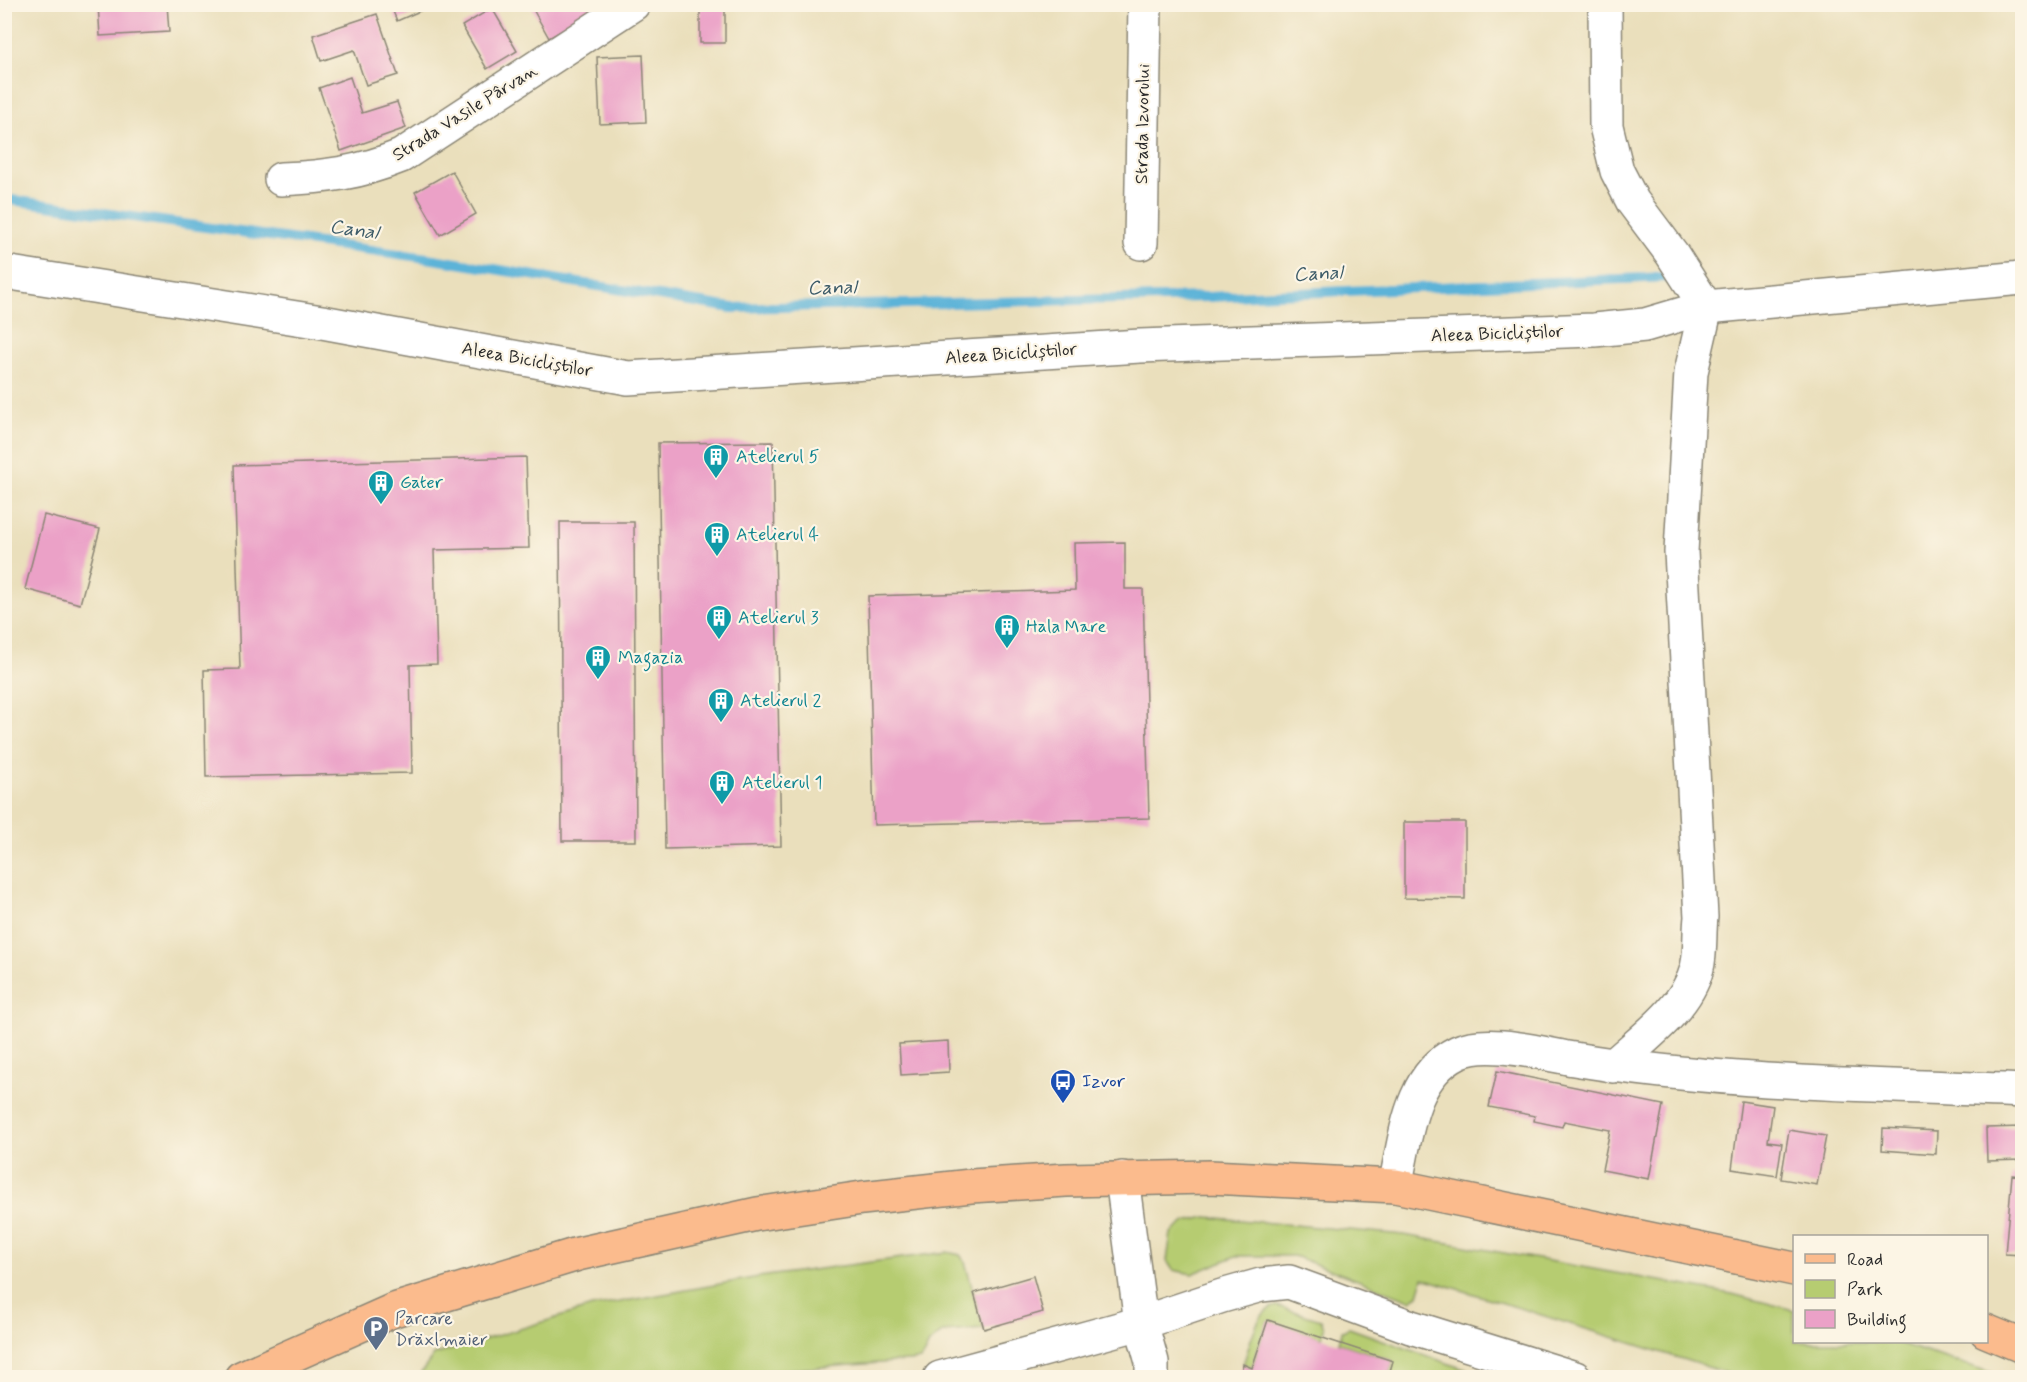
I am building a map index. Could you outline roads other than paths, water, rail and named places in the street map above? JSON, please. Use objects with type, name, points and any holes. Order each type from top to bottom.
[{"type":"main road","points":[[241,1377],[394,1310],[620,1243],[757,1214],[862,1198],[971,1186],[1122,1178],[1260,1178],[1395,1186],[1793,1269]]},
{"type":"main road","points":[[1988,1321],[2022,1325]]},
{"type":"main road","points":[[1988,1332],[2022,1346]]},
{"type":"street","name":"Strada Vasile Pârvan","points":[[281,179],[333,177],[369,169],[401,156],[633,4]]},
{"type":"street","name":"Strada Izvorului","points":[[1141,243],[1145,4]]},
{"type":"street","points":[[1605,4],[1606,126],[1617,171],[1633,202],[1672,254],[1706,307],[1690,372],[1681,552],[1701,917],[1697,968],[1688,990],[1668,1014],[1613,1066]]},
{"type":"street","name":"Aleea Bicicliștilor","points":[[4,272],[322,322],[628,378],[1140,346],[1594,330],[1645,325],[1706,307],[2022,278]]},
{"type":"street","points":[[1395,1186],[1417,1095],[1433,1068],[1460,1051],[1484,1047],[1613,1066],[1712,1076],[2022,1091]]},
{"type":"street","points":[[1122,1178],[1141,1323],[1152,1362],[1152,1377]]},
{"type":"street","points":[[940,1377],[1141,1323],[1261,1285],[1289,1282],[1411,1327],[1575,1377]]},
{"type":"waterway","name":"Canal","points":[[4,199],[427,258],[732,308],[1208,297],[1668,277]]},
{"type":"place","name":"Atelierul 5","points":[[716,480]]},
{"type":"place","name":"Gater","points":[[381,506]]},
{"type":"place","name":"Atelierul 4","points":[[717,558]]},
{"type":"place","name":"Atelierul 3","points":[[719,641]]},
{"type":"place","name":"Hala Mare","points":[[1007,650]]},
{"type":"place","name":"Magazia","points":[[598,681]]},
{"type":"place","name":"Atelierul 2","points":[[721,724]]},
{"type":"place","name":"Atelierul 1","points":[[722,806]]},
{"type":"place","name":"Izvor","points":[[1063,1105]]},
{"type":"place","name":"Parcare Dräxlmaier","points":[[376,1352]]}]
